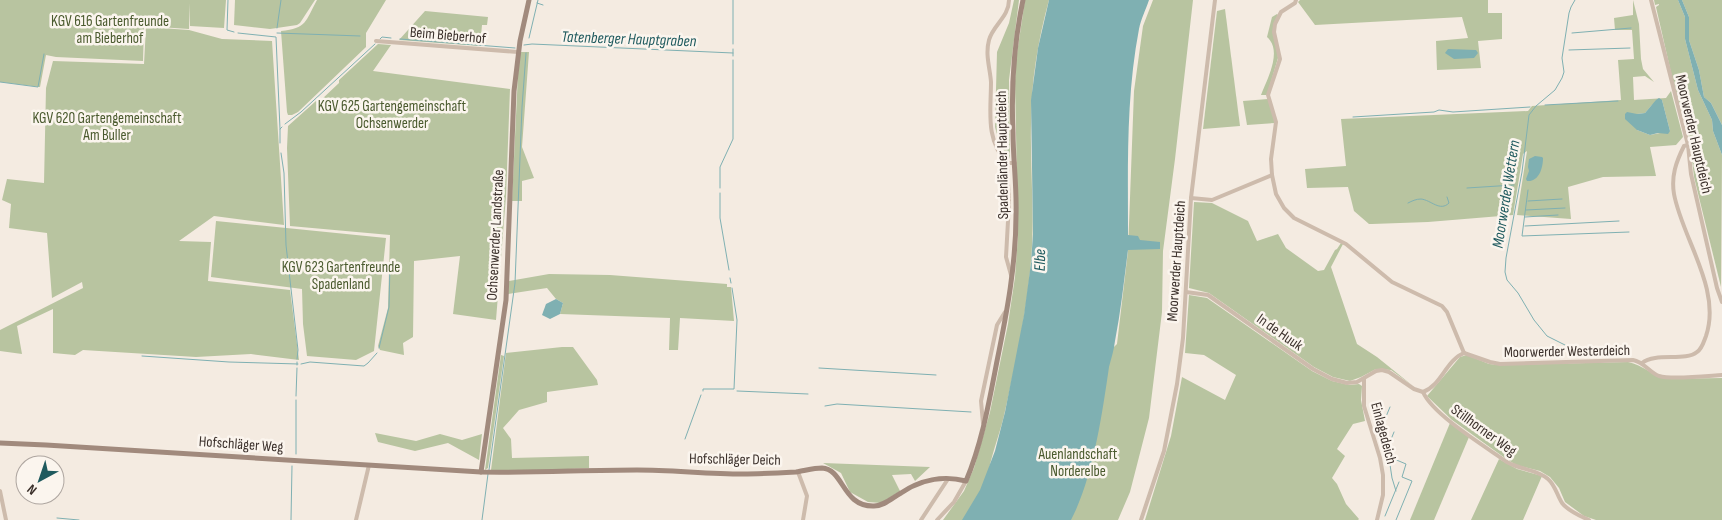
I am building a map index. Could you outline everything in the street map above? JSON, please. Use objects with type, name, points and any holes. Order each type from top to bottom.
[{"type":"street","name":"Ochsenwerder Landstraße","points":[[486,472],[506,300],[514,91],[518,52],[529,0]]},
{"type":"street","points":[[1009,0],[1007,12],[989,38],[986,50],[991,82],[990,124],[998,147],[1007,163],[1009,203],[1006,257],[1012,279]]},
{"type":"street","name":"Spadenländer Hauptdeich","points":[[966,481],[984,428],[1012,279],[1016,214],[1013,79],[1023,0]]},
{"type":"street","name":"Moorwerder Hauptdeich","points":[[1141,520],[1164,451],[1180,361],[1191,198],[1214,0]]},
{"type":"street","points":[[1296,0],[1295,3],[1281,12],[1275,24],[1274,32],[1280,59],[1268,95],[1276,122],[1271,158],[1276,194],[1280,202],[1294,218],[1346,244],[1392,282],[1442,306],[1447,312],[1464,353],[1455,358],[1430,388],[1423,392]]},
{"type":"street","name":"Moorwerder Hauptdeich","points":[[1651,0],[1688,145],[1691,174],[1717,288],[1722,302]]},
{"type":"street","name":"Beim Bieberhof","points":[[376,41],[518,52]]},
{"type":"street","name":"Moorwerder Westerdeich","points":[[1464,353],[1500,364],[1628,359],[1642,363],[1649,358],[1686,356],[1700,350],[1711,324],[1711,306],[1704,270],[1679,210],[1674,188],[1676,164],[1684,146],[1688,145]]},
{"type":"street","points":[[1007,163],[1014,163]]},
{"type":"street","points":[[1191,198],[1212,200],[1272,176]]},
{"type":"street","name":"In de Huuk","points":[[1186,292],[1208,296],[1322,374],[1347,383],[1364,379]]},
{"type":"street","name":"Spadenländer Hauptdeich","points":[[984,428],[981,400],[997,325],[1007,310]]},
{"type":"street","points":[[1642,363],[1657,375],[1667,377],[1722,375]]},
{"type":"street","name":"Stillhorner Weg","points":[[1364,379],[1376,371],[1389,372],[1414,389],[1423,392],[1425,398],[1446,418],[1507,462],[1540,474],[1548,479],[1566,507],[1589,520]]},
{"type":"street","name":"Einlagedeich","points":[[1364,379],[1364,406],[1380,458],[1383,475],[1383,495],[1377,520]]},
{"type":"street","name":"Hofschläger Weg","points":[[0,443],[46,444],[486,472]]},
{"type":"street","points":[[356,520],[369,465]]},
{"type":"street","name":"Hofschläger Deich","points":[[486,472],[637,470],[740,474],[798,472],[823,468],[829,470],[839,480],[848,495],[856,501],[873,506],[886,503],[918,483],[933,479],[966,481]]},
{"type":"street","points":[[798,472],[807,496],[803,520]]},
{"type":"street","points":[[921,520],[948,479]]},
{"type":"street","points":[[937,520],[954,502],[966,481]]},
{"type":"street","points":[[0,491],[6,520]]},
{"type":"green space","name":"KGV 616 Gartenfreunde am Bieberhof","points":[[0,0],[226,0],[224,28],[190,26],[190,3],[189,29],[144,26],[143,61],[46,55],[40,87],[0,82]]},
{"type":"green space","points":[[235,0],[315,0],[297,25],[270,29],[234,25]]},
{"type":"green space","points":[[317,0],[386,0],[366,33],[366,47],[298,112],[288,115],[281,31],[301,26]]},
{"type":"green space","points":[[1014,0],[1019,0],[1009,80],[1010,159],[1000,145],[995,127],[997,52],[1009,23]]},
{"type":"green space","name":"Auenlandschaft Norderelbe","points":[[1025,0],[1049,0],[1038,46],[1032,93],[1033,227],[1031,261],[1027,299],[1017,355],[989,469],[1117,344],[1128,251],[1134,91],[1143,26],[1153,0],[1193,0],[1163,251],[1162,312],[1149,418],[1130,492],[1118,520],[943,520],[964,491],[974,468],[990,412],[1008,324],[1015,277],[1018,236],[1016,60]]},
{"type":"green space","points":[[1300,0],[1488,0],[1488,13],[1502,13],[1502,39],[1478,41],[1481,68],[1437,70],[1436,41],[1468,38],[1462,17],[1315,25],[1298,2]]},
{"type":"green space","points":[[1633,0],[1639,24],[1643,69],[1654,82],[1645,76],[1633,77],[1634,100],[1666,98],[1671,91],[1683,137],[1676,145],[1650,147],[1656,176],[1603,177],[1568,187],[1571,219],[1517,215],[1527,151],[1523,154],[1513,215],[1428,222],[1369,224],[1354,211],[1348,187],[1307,188],[1305,169],[1346,166],[1341,119],[1528,111],[1532,106],[1621,100],[1618,60],[1634,59],[1632,30],[1615,30],[1614,18],[1633,15]],"holes":[[[1662,100],[1670,131],[1650,135],[1637,130],[1637,114],[1645,113],[1652,105]]]},
{"type":"green space","points":[[1654,0],[1678,0],[1685,17],[1685,39],[1698,90],[1712,120],[1713,131],[1722,155],[1721,287],[1694,177],[1690,141],[1672,77],[1656,7],[1659,4],[1655,5]]},
{"type":"green space","points":[[1682,0],[1722,0],[1722,125],[1711,103],[1704,97],[1699,70],[1689,40],[1689,17]]},
{"type":"green space","points":[[1225,9],[1240,126],[1203,129],[1217,11]]},
{"type":"green space","points":[[425,11],[488,17],[487,25],[482,25],[480,46],[399,40]]},
{"type":"green space","points":[[1277,14],[1275,23],[1278,58],[1267,95],[1261,95],[1274,57],[1272,43],[1267,37],[1272,17]]},
{"type":"green space","name":"KGV 620 Gartengemeinschaft Am Buller","points":[[146,27],[189,30],[222,39],[272,41],[284,225],[214,216],[179,241],[211,242],[208,281],[290,290],[299,360],[251,354],[196,357],[83,350],[75,355],[53,353],[53,309],[17,326],[22,354],[0,351],[0,330],[83,288],[82,282],[52,298],[47,233],[9,228],[11,204],[2,200],[7,179],[44,183],[46,88],[53,61],[144,64]]},
{"type":"green space","name":"KGV 625 Gartengemeinschaft Ochsenwerder","points":[[378,44],[391,45],[373,71],[510,89],[506,196],[496,320],[453,314],[460,256],[414,261],[413,337],[403,343],[404,355],[380,350],[378,346],[388,308],[390,235],[290,226],[288,126],[316,101],[321,100],[339,83],[339,80]]},
{"type":"green space","points":[[519,52],[529,52],[522,147],[534,178],[522,181],[522,201],[512,201]]},
{"type":"green space","points":[[1268,99],[1275,123],[1247,125],[1243,101]]},
{"type":"green space","points":[[1194,202],[1212,203],[1248,221],[1257,241],[1278,234],[1286,248],[1318,271],[1324,270],[1335,250],[1341,243],[1343,244],[1331,267],[1357,344],[1377,357],[1413,386],[1391,370],[1376,369],[1350,381],[1333,377],[1314,367],[1209,293],[1189,288]]},
{"type":"green space","name":"KGV 623 Gartenfreunde Spadenland","points":[[216,221],[386,238],[374,351],[356,360],[307,356],[303,324],[302,289],[211,277]]},
{"type":"green space","points":[[549,274],[610,275],[727,284],[727,287],[731,287],[734,321],[680,318],[678,350],[669,350],[670,318],[560,314],[563,303],[556,299],[547,288],[508,294],[509,281]]},
{"type":"green space","points":[[1189,295],[1207,298],[1312,371],[1332,381],[1362,386],[1361,400],[1365,421],[1353,424],[1337,449],[1345,456],[1332,478],[1337,484],[1346,504],[1358,520],[1145,520],[1171,436],[1182,377],[1225,400],[1236,375],[1204,355],[1185,353]]},
{"type":"green space","points":[[573,347],[597,380],[598,385],[547,392],[547,402],[519,410],[503,428],[511,439],[512,458],[589,456],[589,468],[491,470],[506,353]]},
{"type":"green space","points":[[501,355],[504,356],[488,468],[485,470]]},
{"type":"green space","points":[[1467,355],[1489,364],[1500,365],[1628,362],[1667,379],[1722,378],[1722,520],[1596,520],[1584,516],[1565,502],[1559,488],[1550,477],[1540,471],[1516,465],[1505,458],[1452,420],[1427,396],[1460,357]]},
{"type":"green space","points":[[1450,423],[1469,437],[1434,520],[1410,520]]},
{"type":"green space","points":[[375,433],[416,441],[440,434],[462,440],[482,434],[479,460],[448,443],[415,451],[378,442]]},
{"type":"green space","points":[[1499,459],[1517,469],[1542,476],[1523,520],[1471,520]]},
{"type":"green space","points":[[823,463],[930,467],[915,481],[911,474],[892,475],[900,491],[881,503],[868,502],[850,492],[841,473]]},
{"type":"water","name":"Elbe","points":[[1049,0],[1149,0],[1139,29],[1132,80],[1129,132],[1128,235],[1138,236],[1140,240],[1160,242],[1160,249],[1128,250],[1119,318],[1096,446],[1079,503],[1071,520],[962,520],[980,490],[995,451],[1005,412],[1024,315],[1033,234],[1031,100],[1038,48]]},
{"type":"water","points":[[1678,0],[1682,0],[1689,17],[1689,40],[1699,70],[1704,97],[1711,103],[1722,125],[1722,155],[1713,131],[1712,120],[1698,90],[1685,39],[1685,17]]},
{"type":"water","points":[[1448,49],[1476,50],[1478,53],[1474,58],[1454,59],[1445,53]]},
{"type":"water","points":[[1659,98],[1662,100],[1670,131],[1668,134],[1658,133],[1650,135],[1637,130],[1625,119],[1627,112],[1645,113]]},
{"type":"water","points":[[1535,156],[1543,158],[1541,170],[1535,179],[1527,181],[1529,159]]},
{"type":"water","points":[[556,299],[563,303],[560,314],[550,319],[542,315],[546,304]]},
{"type":"waterway","points":[[228,0],[227,30],[234,32]]},
{"type":"waterway","points":[[277,28],[281,0]]},
{"type":"waterway","points":[[529,38],[538,0]]},
{"type":"waterway","points":[[733,0],[733,44]]},
{"type":"waterway","name":"Moorwerder Wettern","points":[[1575,0],[1569,13],[1562,58],[1564,72],[1562,78],[1555,90],[1536,106],[1529,115],[1522,172],[1505,272],[1507,280],[1547,336],[1579,352],[1601,351]]},
{"type":"waterway","points":[[537,3],[543,5]]},
{"type":"waterway","points":[[1572,33],[1631,28]]},
{"type":"waterway","points":[[238,33],[276,37],[280,129]]},
{"type":"waterway","points":[[277,33],[360,36]]},
{"type":"waterway","name":"Tatenberger Hauptgraben","points":[[380,39],[382,37],[391,38]]},
{"type":"waterway","name":"Tatenberger Hauptgraben","points":[[400,39],[515,48]]},
{"type":"waterway","name":"Tatenberger Hauptgraben","points":[[285,124],[301,112],[375,44]]},
{"type":"waterway","name":"Tatenberger Hauptgraben","points":[[524,45],[733,53]]},
{"type":"waterway","points":[[1569,50],[1630,48]]},
{"type":"waterway","name":"Tatenberger Hauptgraben","points":[[733,49],[733,56]]},
{"type":"waterway","points":[[489,470],[515,283],[526,53]]},
{"type":"waterway","points":[[0,82],[38,87],[44,54]]},
{"type":"waterway","points":[[720,188],[720,167],[733,139],[733,60]]},
{"type":"waterway","points":[[1545,105],[1618,101]]},
{"type":"waterway","points":[[1353,117],[1434,112],[1439,110],[1453,112],[1530,107]]},
{"type":"waterway","points":[[280,143],[280,129],[282,127]]},
{"type":"waterway","points":[[281,153],[284,173],[286,245],[298,350],[297,359]]},
{"type":"waterway","points":[[1467,188],[1514,185]]},
{"type":"waterway","points":[[1528,190],[1522,236],[1629,232]]},
{"type":"waterway","points":[[720,193],[720,218],[729,270]]},
{"type":"waterway","points":[[1408,203],[1421,199],[1442,206],[1449,203],[1447,197]]},
{"type":"waterway","points":[[1528,201],[1562,199]]},
{"type":"waterway","points":[[1526,210],[1565,208]]},
{"type":"waterway","points":[[1525,217],[1558,215]]},
{"type":"waterway","points":[[1525,226],[1619,221]]},
{"type":"waterway","points":[[379,348],[389,307],[390,263]]},
{"type":"waterway","points":[[730,278],[731,283]]},
{"type":"waterway","points":[[703,391],[703,389],[734,389],[737,320],[732,288]]},
{"type":"waterway","points":[[301,364],[310,362],[364,366],[377,353]]},
{"type":"waterway","points":[[142,356],[229,362],[298,364]]},
{"type":"waterway","points":[[296,396],[297,368]]},
{"type":"waterway","points":[[819,368],[936,375]]},
{"type":"waterway","points":[[737,391],[808,394]]},
{"type":"waterway","points":[[685,439],[701,395]]},
{"type":"waterway","points":[[296,400],[296,454]]},
{"type":"waterway","points":[[825,406],[837,404],[971,412]]},
{"type":"waterway","points":[[1378,436],[1390,407]]},
{"type":"waterway","points":[[1375,420],[1378,436],[1387,456],[1406,464],[1402,477],[1412,481],[1396,520]]},
{"type":"waterway","points":[[1388,447],[1394,432]]},
{"type":"waterway","points":[[1389,458],[1396,491]]},
{"type":"waterway","points":[[291,520],[292,466]]},
{"type":"waterway","points":[[482,520],[488,474]]},
{"type":"waterway","points":[[1385,516],[1399,482]]},
{"type":"waterway","points":[[57,518],[79,520]]}]
